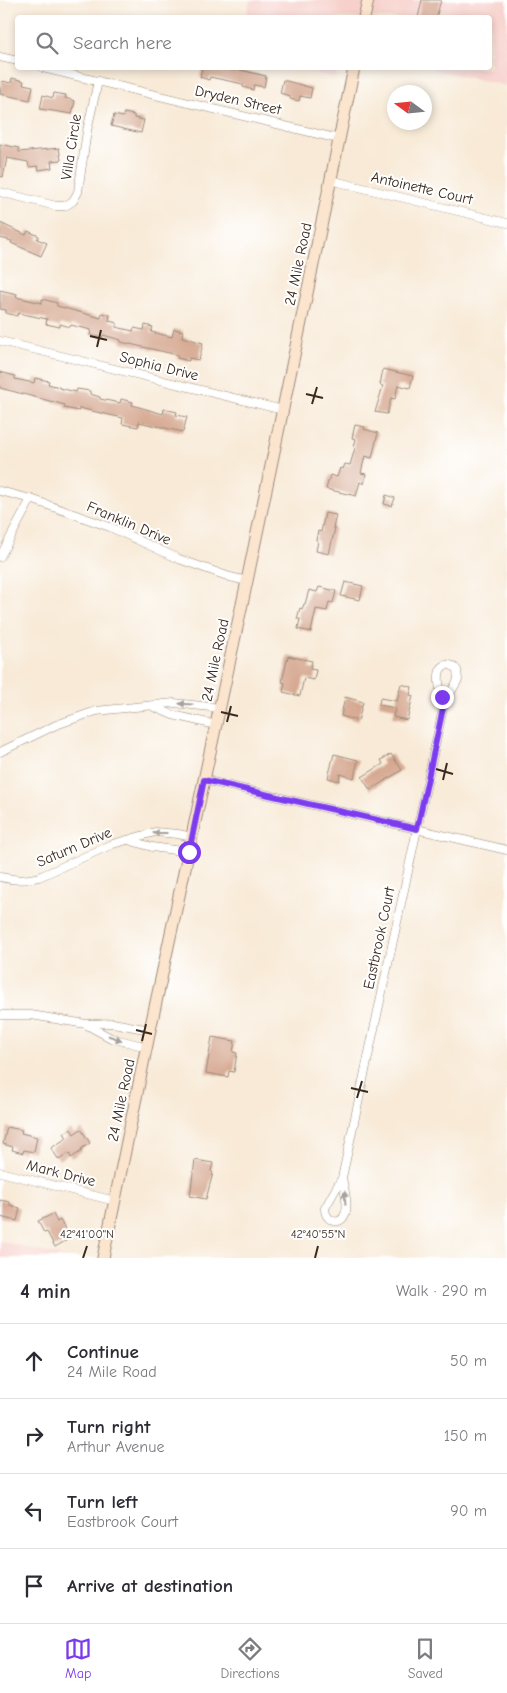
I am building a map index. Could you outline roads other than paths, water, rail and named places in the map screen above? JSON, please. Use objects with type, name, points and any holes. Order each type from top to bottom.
[{"type":"street","points":[[365,15],[368,0]]},
{"type":"street","points":[[0,57],[15,61]]},
{"type":"street","name":"Dryden Street","points":[[51,70],[339,139]]},
{"type":"street","name":"24 Mile Road","points":[[103,1258],[354,70]]},
{"type":"street","name":"Villa Circle","points":[[0,192],[56,206],[65,206],[73,201],[78,192],[86,131],[98,81]]},
{"type":"street","name":"Antoinette Court","points":[[330,180],[507,223]]},
{"type":"street","name":"Sophia Drive","points":[[0,341],[283,410]]},
{"type":"street","name":"Franklin Drive","points":[[0,491],[31,499],[110,527],[179,559],[247,581]]},
{"type":"street","points":[[0,557],[31,499]]},
{"type":"street","points":[[0,752],[72,718],[96,711],[174,703],[220,708]]},
{"type":"street","name":"Eastbrook Court","points":[[342,1178],[346,1211],[340,1221],[334,1222],[324,1213],[324,1208],[342,1178],[444,704]]},
{"type":"street","points":[[152,706],[173,715],[216,725]]},
{"type":"street","points":[[204,780],[507,850]]},
{"type":"street","name":"Saturn Drive","points":[[0,878],[28,880],[39,878],[113,844],[154,832],[192,837]]},
{"type":"street","name":"Saturn Drive","points":[[128,840],[152,847],[189,852]]},
{"type":"street","points":[[0,1014],[31,1015],[86,1024],[113,1023],[150,1030]]},
{"type":"street","points":[[86,1024],[111,1038],[147,1047]]},
{"type":"street","name":"Mark Drive","points":[[0,1172],[115,1201]]}]
